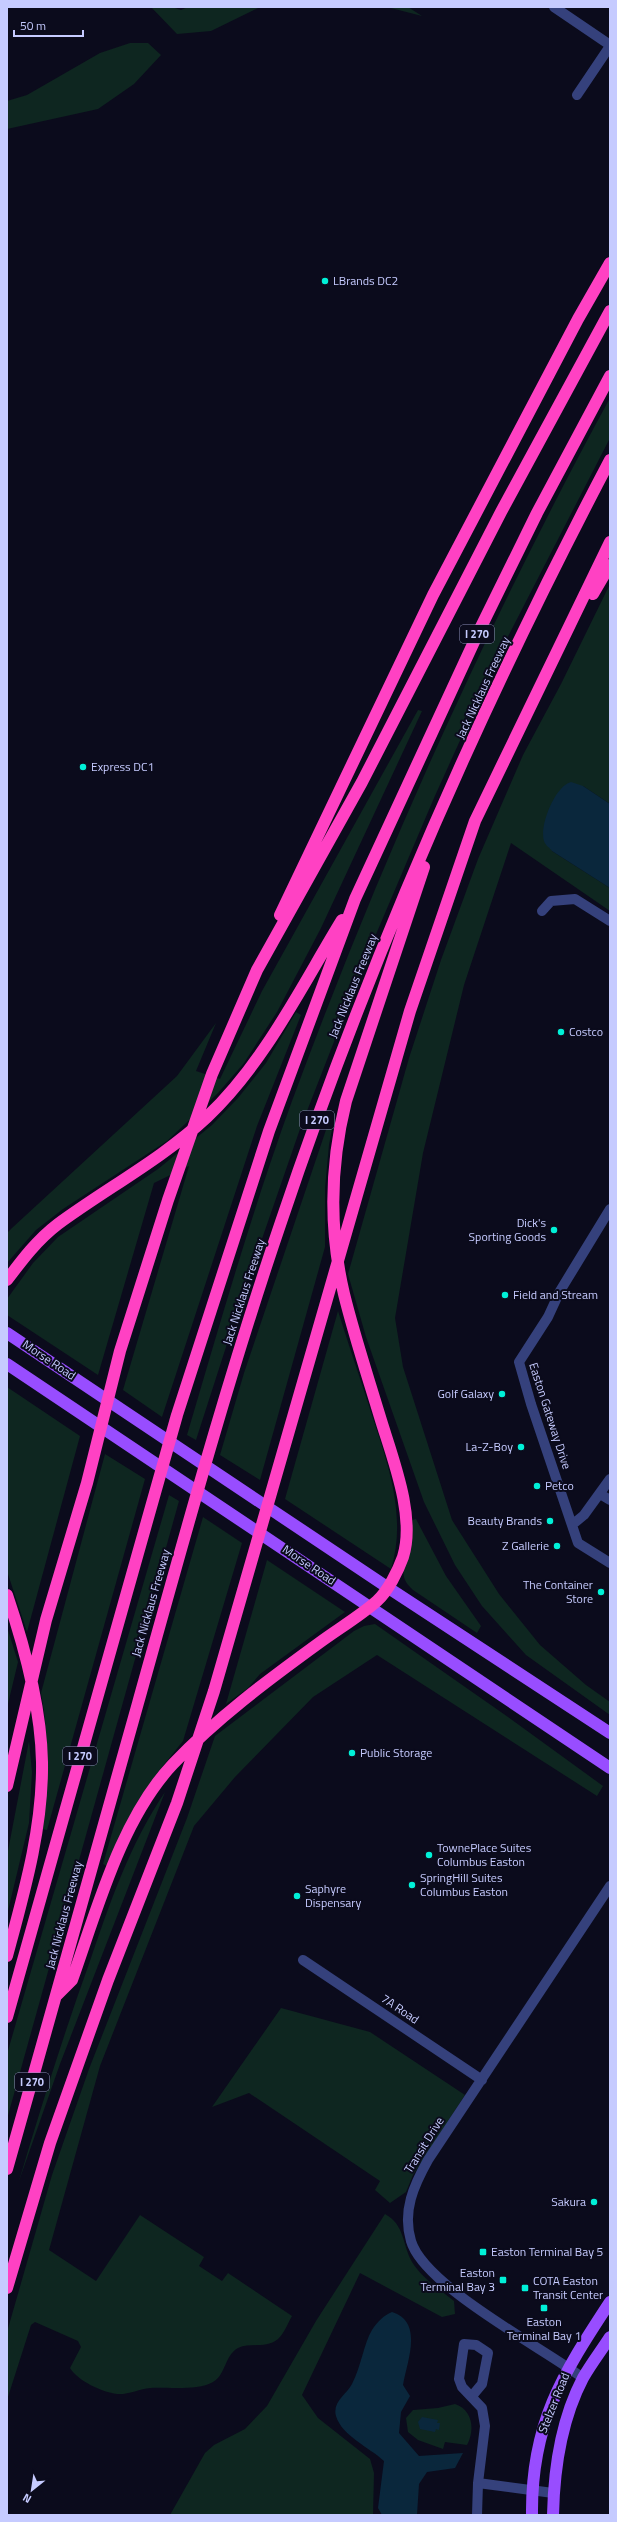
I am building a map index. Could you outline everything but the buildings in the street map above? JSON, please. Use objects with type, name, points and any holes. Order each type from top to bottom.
[{"type":"highway","points":[[7,1786],[46,1620],[87,1483],[120,1351],[168,1200],[212,1074],[290,890],[433,595],[578,318],[610,263]]},
{"type":"highway","points":[[257,970],[366,775],[501,512],[610,311]]},
{"type":"highway","name":"I 270","points":[[7,2017],[177,1415],[269,1131],[355,899],[479,630],[537,513],[610,376]]},
{"type":"highway","name":"Jack Nicklaus Freeway","points":[[7,2169],[212,1439],[278,1229],[335,1070],[396,914],[442,809],[516,651],[610,460]]},
{"type":"highway","points":[[7,2288],[50,2143],[108,1980],[176,1803],[214,1691],[410,1012],[475,821],[610,542]]},
{"type":"highway","points":[[552,662],[610,565]]},
{"type":"highway","points":[[56,1995],[72,1980],[114,1865],[129,1832],[148,1799],[172,1765],[221,1718],[378,1600],[398,1569],[405,1548],[405,1509],[392,1454],[344,1293],[335,1239],[332,1203],[337,1136],[346,1102],[442,809]]},
{"type":"highway","points":[[7,1280],[25,1255],[57,1225],[149,1162],[207,1117],[237,1084],[265,1048],[355,899]]},
{"type":"highway","points":[[7,1595],[28,1663],[37,1709],[42,1761],[40,1799],[34,1846],[7,1956]]},
{"type":"main road","name":"Morse Road","points":[[7,1333],[387,1587],[610,1733]]},
{"type":"main road","name":"Morse Road","points":[[7,1364],[610,1768]]},
{"type":"main road","name":"Stelzer Road","points":[[532,2515],[532,2491],[539,2440],[553,2397],[568,2367],[610,2302]]},
{"type":"main road","name":"Stelzer Road","points":[[553,2515],[559,2451],[568,2412],[583,2378],[610,2337]]},
{"type":"street","points":[[554,7],[568,11],[610,45],[578,95]]},
{"type":"street","points":[[542,911],[551,901],[575,899],[610,921]]},
{"type":"street","name":"Easton Gateway Drive","points":[[610,1209],[560,1291],[548,1317],[519,1362],[531,1404],[573,1524],[578,1543],[610,1562]]},
{"type":"street","points":[[573,1524],[584,1515],[610,1479]]},
{"type":"street","points":[[600,1494],[610,1500]]},
{"type":"street","name":"Transit Drive","points":[[583,2378],[445,2286],[418,2254],[411,2241],[409,2204],[415,2184],[428,2160],[610,1886]]},
{"type":"street","name":"7A Road","points":[[303,1960],[482,2080]]},
{"type":"street","points":[[472,2396],[482,2384],[488,2352],[476,2345],[464,2344],[459,2379],[462,2387],[482,2408],[485,2426],[478,2483],[477,2515]]},
{"type":"street","points":[[478,2483],[554,2493]]},
{"type":"green space","points":[[151,7],[172,7],[181,10],[188,7],[260,7],[211,31],[177,34]]},
{"type":"green space","points":[[387,7],[408,7],[422,16]]},
{"type":"green space","points":[[130,43],[148,43],[161,55],[134,84],[98,109],[7,129],[7,101],[27,95],[100,53]]},
{"type":"green space","points":[[610,398],[610,438],[500,652],[434,798],[374,939],[300,1129],[245,1288],[196,1440],[187,1435],[224,1309],[277,1142],[326,1011],[399,832],[438,744],[521,569]]},
{"type":"green space","points":[[610,584],[610,804],[583,786],[552,851],[610,888],[610,911],[511,843],[464,985],[423,1153],[395,1318],[403,1367],[452,1520],[499,1594],[540,1645],[586,1685],[610,1702],[610,1715],[526,1655],[482,1606],[455,1565],[424,1502],[366,1337],[348,1274],[409,1058],[441,960],[478,859],[523,755],[561,684]]},
{"type":"green space","points":[[418,710],[422,711],[321,928],[277,1012],[244,1063],[218,1093],[167,1141],[63,1209],[36,1230],[7,1263],[7,1233],[177,1076],[216,1023],[196,1071],[220,1079],[262,991]]},
{"type":"green space","points":[[296,1012],[301,1015],[257,1126],[162,1417],[123,1390],[189,1166],[154,1183],[98,1375],[7,1315],[7,1299],[33,1263],[58,1237],[158,1169],[212,1125],[238,1098],[266,1063]]},
{"type":"green space","points":[[332,1112],[335,1113],[329,1145],[325,1188],[325,1247],[260,1480],[220,1455],[244,1373]]},
{"type":"green space","points":[[338,1311],[382,1446],[393,1487],[397,1528],[396,1548],[391,1569],[285,1499]]},
{"type":"green space","points":[[7,1387],[80,1436],[27,1632],[7,1571]]},
{"type":"green space","points":[[105,1454],[145,1479],[47,1830],[42,1829],[47,1744],[41,1693]]},
{"type":"green space","points":[[169,1495],[179,1501],[7,2119],[7,2054]]},
{"type":"green space","points":[[203,1517],[242,1543],[183,1741],[158,1772],[140,1800],[107,1866],[103,1864]]},
{"type":"green space","points":[[416,1519],[446,1576],[481,1626],[477,1633],[413,1590],[405,1581],[403,1571],[405,1557],[412,1527],[412,1520]]},
{"type":"green space","points":[[267,1560],[345,1612],[260,1674],[248,1688],[226,1704]]},
{"type":"green space","points":[[375,1624],[508,1717],[603,1786],[597,1796],[377,1655],[313,1697],[235,1777],[194,1826],[100,2066],[49,2250],[96,2281],[140,2215],[204,2257],[199,2266],[222,2281],[228,2273],[292,2316],[282,2334],[273,2342],[263,2345],[243,2346],[233,2351],[220,2375],[213,2382],[199,2387],[150,2388],[121,2394],[111,2393],[91,2385],[74,2373],[70,2368],[81,2347],[78,2341],[35,2322],[31,2325],[7,2400],[7,2332],[52,2175],[89,2069],[187,1818],[215,1736],[354,1631],[364,1626]]},
{"type":"green space","points":[[7,1627],[18,1662],[7,1708]]},
{"type":"green space","points":[[29,1741],[32,1772],[29,1823],[7,1915],[7,1856]]},
{"type":"green space","points":[[165,1792],[60,2064],[19,2181],[80,1988],[113,1895],[141,1832]]},
{"type":"green space","points":[[281,2008],[370,2032],[465,2095],[413,2175],[406,2192],[390,2203],[375,2190],[380,2181],[249,2093],[212,2107]]},
{"type":"green space","points":[[385,2214],[391,2218],[400,2229],[409,2255],[416,2268],[431,2283],[454,2301],[455,2314],[442,2317],[360,2273],[302,2395],[318,2418],[370,2459],[374,2473],[373,2515],[170,2515],[205,2453],[214,2445],[245,2429],[267,2406],[316,2321]]},
{"type":"green space","points":[[455,2404],[466,2411],[471,2421],[470,2439],[467,2445],[445,2442],[443,2449],[418,2440],[408,2432],[406,2418],[413,2410],[438,2408]]},
{"type":"water","points":[[571,782],[583,786],[610,804],[610,888],[552,851],[545,844],[543,834],[544,826],[550,807],[559,791]]},
{"type":"water","points":[[392,2312],[402,2317],[408,2324],[411,2333],[410,2354],[403,2385],[410,2396],[401,2412],[399,2433],[419,2456],[463,2453],[455,2468],[427,2472],[419,2484],[417,2515],[382,2515],[378,2508],[384,2461],[344,2430],[339,2423],[335,2411],[338,2402],[352,2384],[369,2335],[381,2319]]},
{"type":"water","points":[[422,2417],[438,2420],[437,2423],[440,2423],[439,2430],[436,2429],[435,2432],[420,2429],[418,2422]]},
{"type":"place","name":"LBrands DC2","points":[[325,281]]},
{"type":"place","name":"Express DC1","points":[[83,767]]},
{"type":"place","name":"Costco","points":[[561,1032]]},
{"type":"place","name":"Dick's Sporting Goods","points":[[554,1230]]},
{"type":"place","name":"Field and Stream","points":[[505,1295]]},
{"type":"place","name":"Golf Galaxy","points":[[502,1394]]},
{"type":"place","name":"La-Z-Boy","points":[[521,1447]]},
{"type":"place","name":"Petco","points":[[537,1486]]},
{"type":"place","name":"Beauty Brands","points":[[550,1521]]},
{"type":"place","name":"Z Gallerie","points":[[557,1546]]},
{"type":"place","name":"The Container Store","points":[[601,1592]]},
{"type":"place","name":"Public Storage","points":[[352,1753]]},
{"type":"place","name":"TownePlace Suites Columbus Easton","points":[[429,1855]]},
{"type":"place","name":"SpringHill Suites Columbus Easton","points":[[412,1885]]},
{"type":"place","name":"Saphyre Dispensary","points":[[297,1896]]},
{"type":"place","name":"Sakura","points":[[594,2202]]},
{"type":"place","name":"Easton Terminal Bay 5","points":[[483,2252]]},
{"type":"place","name":"Easton Terminal Bay 3","points":[[503,2280]]},
{"type":"place","name":"COTA Easton Transit Center","points":[[525,2288]]},
{"type":"place","name":"Easton Terminal Bay 1","points":[[544,2308]]}]
